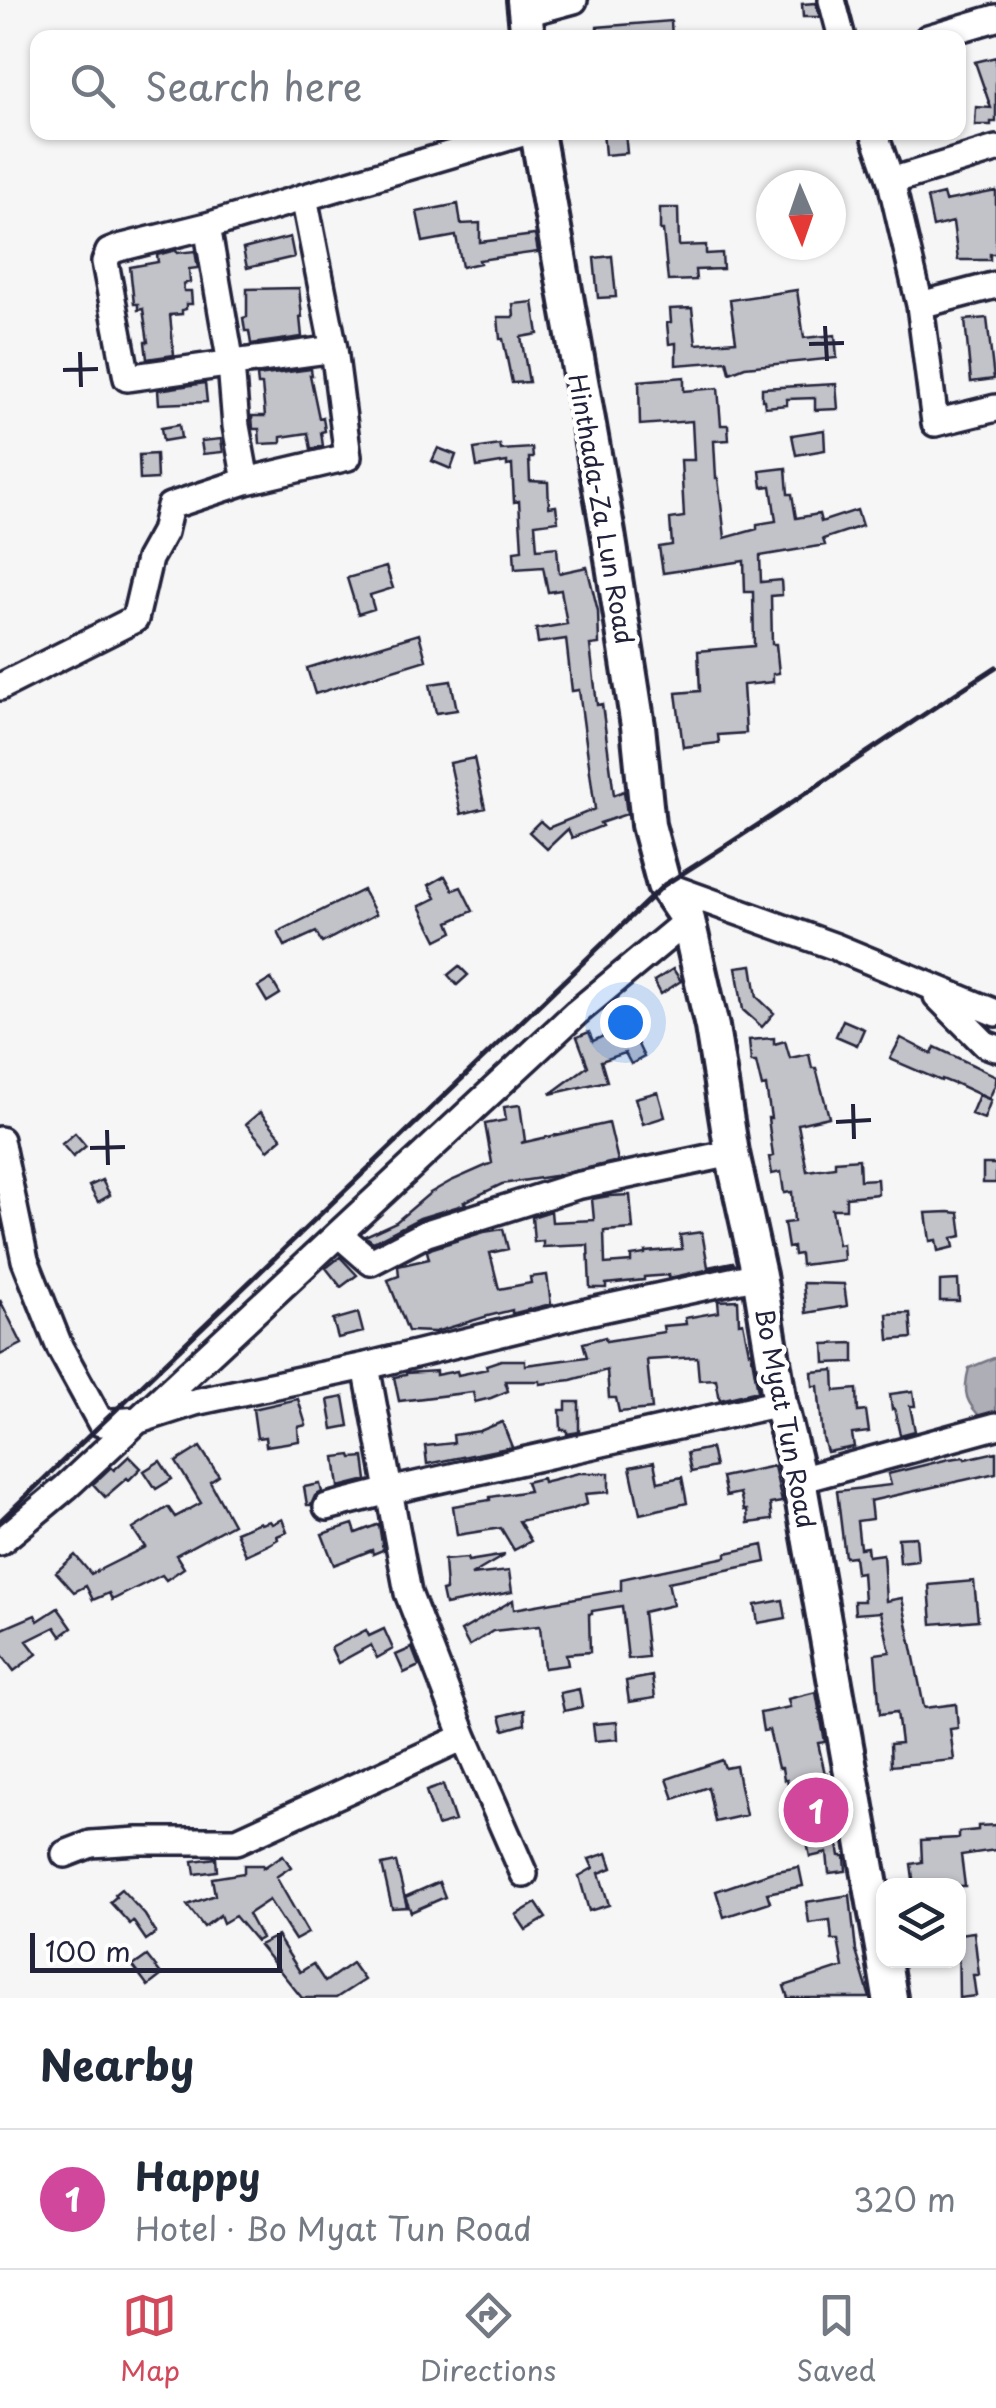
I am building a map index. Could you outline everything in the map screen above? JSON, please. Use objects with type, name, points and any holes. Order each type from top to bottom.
[{"type":"main road","name":"Hinthada-Za Lun Road","points":[[538,140],[608,533],[638,726],[648,825],[664,885]]},
{"type":"main road","name":"Bo Myat Tun Road","points":[[664,885],[688,920],[712,1028],[780,1403],[800,1480],[876,1914]]},
{"type":"main road","name":"Bo Myat Tun Road","points":[[885,1968],[890,1998]]},
{"type":"street","points":[[526,17],[574,0]]},
{"type":"street","points":[[832,0],[840,30]]},
{"type":"street","points":[[955,30],[996,18]]},
{"type":"street","points":[[334,349],[127,378],[106,278],[109,252],[499,140]]},
{"type":"street","points":[[877,140],[891,182],[920,305],[935,423],[996,408]]},
{"type":"street","points":[[891,182],[996,150]]},
{"type":"street","points":[[0,687],[134,618],[149,560],[164,532],[170,506],[246,481],[348,458],[334,349],[304,197]]},
{"type":"street","points":[[207,226],[246,481]]},
{"type":"street","points":[[920,305],[996,286]]},
{"type":"street","points":[[664,885],[836,947],[996,1014]]},
{"type":"street","points":[[0,1542],[139,1420],[576,1013],[688,920]]},
{"type":"street","points":[[928,987],[985,1044],[996,1048]]},
{"type":"street","points":[[0,1140],[25,1260],[60,1348],[101,1423],[139,1420],[195,1402],[759,1275]]},
{"type":"street","points":[[339,1234],[370,1262],[426,1233],[576,1186],[732,1154]]},
{"type":"street","points":[[366,1366],[408,1594],[524,1874]]},
{"type":"street","points":[[327,1507],[780,1403]]},
{"type":"street","points":[[800,1480],[996,1426]]},
{"type":"street","points":[[65,1854],[107,1842],[237,1841],[464,1737]]},
{"type":"shaded area","points":[[996,1357],[996,1418],[985,1422],[967,1398],[967,1377],[969,1368]]},
{"type":"building","points":[[816,3],[820,17],[803,17],[802,4]]},
{"type":"building","points":[[671,21],[672,30],[597,30]]},
{"type":"building","points":[[996,57],[996,122],[975,125],[976,107],[991,108],[975,62]]},
{"type":"building","points":[[604,140],[626,140],[627,153],[605,155]]},
{"type":"building","points":[[996,191],[996,254],[990,254],[990,260],[958,260],[953,222],[933,227],[927,198],[943,194],[945,201]]},
{"type":"building","points":[[458,204],[461,224],[480,223],[480,242],[535,235],[538,252],[479,260],[480,263],[462,267],[456,236],[423,242],[417,212]]},
{"type":"building","points":[[660,208],[678,208],[679,246],[706,245],[706,254],[722,253],[723,269],[695,270],[696,280],[668,281]]},
{"type":"building","points":[[290,237],[294,257],[247,268],[243,249]]},
{"type":"building","points":[[195,251],[198,268],[189,269],[190,282],[183,284],[184,291],[191,291],[192,304],[186,304],[182,314],[170,315],[174,355],[147,359],[143,309],[138,310],[138,304],[134,304],[130,267],[158,262],[157,255]]},
{"type":"building","points":[[612,256],[616,297],[598,298],[594,258]]},
{"type":"building","points":[[299,288],[302,337],[251,344],[243,318],[247,317],[247,289]]},
{"type":"building","points":[[797,290],[804,338],[835,335],[837,358],[745,367],[730,373],[727,361],[676,365],[676,343],[669,344],[670,309],[692,308],[696,344],[736,341],[730,300]]},
{"type":"building","points":[[533,302],[538,334],[521,337],[529,382],[512,383],[498,317],[514,317],[513,304]]},
{"type":"building","points":[[987,318],[994,379],[971,382],[965,320]]},
{"type":"building","points":[[311,369],[319,418],[323,417],[323,446],[311,449],[308,433],[281,437],[281,443],[260,444],[259,429],[253,429],[252,416],[265,416],[262,385],[258,385],[257,376]]},
{"type":"building","points":[[684,377],[684,391],[718,388],[721,425],[728,425],[729,440],[714,441],[725,538],[757,529],[757,524],[776,521],[771,486],[762,487],[760,471],[786,468],[788,494],[792,494],[796,518],[819,514],[821,522],[857,510],[862,526],[823,539],[825,545],[760,556],[761,582],[781,580],[782,595],[771,596],[772,644],[776,644],[779,673],[773,674],[773,682],[743,685],[746,733],[718,735],[719,743],[683,747],[676,693],[700,691],[698,651],[754,646],[753,592],[745,592],[744,561],[663,573],[659,547],[672,545],[670,519],[684,517],[681,460],[694,460],[692,421],[640,425],[639,381]]},
{"type":"building","points":[[205,383],[207,402],[159,404],[158,390]]},
{"type":"building","points":[[836,384],[838,409],[815,410],[815,398],[787,399],[787,405],[765,407],[762,400],[762,388]]},
{"type":"building","points":[[179,425],[181,438],[163,441],[161,428]]},
{"type":"building","points":[[824,430],[825,450],[796,455],[792,435]]},
{"type":"building","points":[[221,439],[223,452],[203,454],[201,441]]},
{"type":"building","points":[[500,445],[501,450],[532,448],[530,481],[548,482],[549,507],[556,506],[558,521],[535,524],[537,549],[557,547],[559,573],[587,567],[598,611],[599,644],[590,645],[597,705],[602,704],[614,795],[624,791],[627,814],[572,838],[568,829],[547,849],[529,832],[540,821],[548,828],[595,809],[579,690],[572,691],[566,639],[538,643],[536,629],[567,624],[561,590],[548,592],[543,567],[515,569],[514,551],[522,550],[512,465],[507,466],[507,462],[477,467],[474,449]]},
{"type":"building","points":[[438,448],[456,455],[451,469],[432,461]]},
{"type":"building","points":[[156,454],[157,479],[140,480],[139,455]]},
{"type":"building","points":[[386,567],[393,588],[370,595],[374,609],[358,614],[347,578]]},
{"type":"building","points":[[419,634],[426,660],[315,694],[307,668]]},
{"type":"building","points":[[451,681],[457,710],[436,713],[430,684]]},
{"type":"building","points":[[474,758],[485,808],[461,814],[450,763]]},
{"type":"building","points":[[445,876],[453,890],[461,887],[473,911],[449,922],[453,932],[437,940],[420,906],[436,898],[429,885]]},
{"type":"building","points":[[363,890],[376,914],[322,943],[316,932],[285,946],[278,932]]},
{"type":"building","points":[[752,965],[757,997],[774,1013],[762,1027],[743,1010],[736,967]]},
{"type":"building","points":[[459,966],[468,975],[457,985],[448,975]]},
{"type":"building","points":[[673,969],[681,981],[661,994],[654,981]]},
{"type":"building","points":[[271,979],[280,994],[267,1002],[258,987]]},
{"type":"building","points":[[843,1020],[864,1029],[857,1045],[836,1036]]},
{"type":"building","points":[[628,1024],[644,1057],[631,1064],[625,1053],[601,1061],[607,1081],[550,1094],[588,1066],[577,1037],[589,1032],[593,1041]]},
{"type":"building","points":[[774,1038],[774,1044],[785,1041],[790,1058],[809,1054],[829,1117],[798,1124],[807,1171],[835,1167],[835,1161],[859,1159],[860,1180],[877,1179],[878,1194],[846,1197],[846,1209],[832,1209],[844,1260],[801,1265],[800,1254],[794,1255],[793,1247],[788,1248],[784,1223],[794,1222],[792,1192],[784,1193],[781,1172],[772,1174],[766,1086],[762,1087],[756,1062],[751,1062],[749,1040]]},
{"type":"building","points":[[901,1038],[932,1054],[935,1047],[996,1076],[989,1099],[890,1059]]},
{"type":"building","points":[[658,1092],[665,1117],[643,1124],[635,1098]]},
{"type":"building","points":[[979,1095],[991,1100],[984,1119],[971,1114]]},
{"type":"building","points":[[520,1105],[525,1141],[521,1143],[609,1123],[618,1161],[502,1184],[466,1204],[420,1218],[373,1242],[365,1236],[396,1222],[430,1193],[492,1163],[485,1124],[506,1120],[504,1107]]},
{"type":"building","points":[[260,1112],[282,1138],[268,1150],[246,1124]]},
{"type":"building","points":[[75,1133],[86,1146],[73,1157],[62,1144]]},
{"type":"building","points":[[983,1164],[996,1164],[996,1183],[983,1183]]},
{"type":"building","points":[[102,1180],[110,1195],[98,1202],[89,1186]]},
{"type":"building","points":[[630,1195],[633,1229],[604,1231],[605,1264],[631,1262],[631,1256],[645,1252],[682,1249],[680,1235],[702,1232],[708,1267],[734,1264],[669,1278],[644,1277],[606,1284],[606,1288],[590,1288],[588,1245],[543,1247],[543,1241],[534,1242],[532,1217],[551,1211],[552,1222],[594,1220],[592,1199]]},
{"type":"building","points":[[926,1213],[959,1213],[962,1236],[952,1238],[954,1247],[938,1251],[936,1240],[930,1241]]},
{"type":"building","points":[[503,1229],[508,1249],[490,1253],[499,1289],[531,1283],[530,1277],[547,1275],[551,1304],[515,1313],[512,1310],[435,1332],[408,1331],[388,1280],[399,1276],[398,1266],[429,1259],[427,1251],[433,1248]]},
{"type":"building","points":[[340,1257],[357,1275],[341,1287],[326,1268]]},
{"type":"building","points":[[958,1280],[959,1301],[940,1301],[940,1281]]},
{"type":"building","points":[[803,1283],[844,1284],[847,1306],[806,1313]]},
{"type":"building","points":[[0,1300],[22,1344],[0,1355]]},
{"type":"building","points":[[738,1300],[739,1323],[743,1322],[758,1391],[720,1400],[716,1379],[699,1380],[697,1357],[647,1360],[652,1409],[619,1412],[616,1398],[609,1398],[607,1370],[540,1384],[505,1381],[508,1391],[475,1402],[473,1392],[399,1401],[394,1377],[406,1373],[436,1371],[436,1375],[457,1371],[458,1375],[487,1369],[486,1365],[501,1360],[525,1360],[525,1365],[587,1357],[583,1343],[664,1332],[663,1326],[686,1324],[685,1318],[719,1312],[718,1301]]},
{"type":"building","points":[[358,1313],[363,1332],[338,1338],[333,1320]]},
{"type":"building","points":[[910,1313],[912,1338],[889,1340],[887,1314]]},
{"type":"building","points":[[854,1343],[854,1362],[825,1363],[824,1344]]},
{"type":"building","points":[[834,1370],[835,1391],[857,1389],[858,1412],[866,1411],[869,1432],[852,1434],[854,1447],[827,1452],[818,1386],[813,1386],[812,1372]]},
{"type":"building","points":[[913,1391],[915,1406],[910,1406],[915,1431],[900,1435],[890,1394]]},
{"type":"building","points":[[344,1397],[349,1426],[333,1429],[328,1400]]},
{"type":"building","points":[[298,1399],[306,1425],[298,1427],[299,1441],[266,1446],[265,1437],[257,1438],[253,1409]]},
{"type":"building","points":[[566,1402],[579,1402],[579,1432],[567,1434],[567,1430],[561,1430],[560,1410],[566,1410]]},
{"type":"building","points":[[502,1422],[512,1447],[427,1464],[425,1446],[454,1443],[453,1435],[480,1431]]},
{"type":"building","points":[[200,1447],[219,1476],[210,1482],[233,1524],[176,1555],[184,1568],[166,1580],[162,1575],[112,1600],[109,1593],[93,1600],[86,1586],[74,1592],[56,1572],[75,1555],[91,1574],[145,1547],[133,1529],[168,1507],[175,1517],[201,1503],[176,1462]]},
{"type":"building","points":[[711,1448],[715,1467],[691,1472],[687,1453]]},
{"type":"building","points":[[996,1452],[996,1473],[870,1501],[872,1519],[857,1521],[860,1548],[867,1547],[868,1556],[883,1554],[886,1601],[902,1598],[924,1707],[956,1704],[958,1728],[950,1729],[954,1760],[891,1766],[890,1744],[901,1743],[897,1712],[880,1714],[875,1654],[890,1652],[881,1612],[855,1614],[854,1601],[864,1601],[862,1572],[856,1573],[854,1556],[845,1557],[837,1491],[891,1485],[888,1474]]},
{"type":"building","points":[[129,1456],[141,1468],[105,1497],[93,1484]]},
{"type":"building","points":[[335,1457],[364,1457],[367,1480],[339,1487]]},
{"type":"building","points":[[160,1461],[172,1479],[156,1489],[144,1471]]},
{"type":"building","points":[[654,1462],[658,1482],[682,1477],[687,1503],[640,1514],[630,1467]]},
{"type":"building","points":[[774,1466],[782,1502],[770,1504],[772,1520],[748,1523],[740,1493],[726,1496],[722,1477]]},
{"type":"building","points":[[579,1473],[609,1473],[609,1492],[585,1494],[587,1504],[519,1521],[531,1541],[514,1550],[501,1528],[457,1535],[453,1506],[529,1491],[526,1482]]},
{"type":"building","points":[[320,1484],[322,1492],[307,1505],[304,1487]]},
{"type":"building","points":[[282,1519],[287,1532],[246,1555],[236,1532],[260,1522],[272,1524]]},
{"type":"building","points":[[353,1524],[356,1533],[379,1524],[383,1550],[373,1554],[372,1550],[334,1565],[322,1534]]},
{"type":"building","points":[[916,1537],[918,1561],[900,1563],[898,1538]]},
{"type":"building","points":[[763,1545],[766,1562],[668,1582],[673,1605],[643,1612],[648,1657],[628,1659],[622,1606],[589,1614],[590,1652],[566,1654],[568,1665],[544,1668],[540,1626],[493,1631],[469,1646],[461,1631],[513,1600],[514,1609],[621,1590],[621,1579],[726,1557],[726,1553]]},
{"type":"building","points":[[505,1555],[471,1575],[509,1571],[512,1592],[445,1605],[444,1560]]},
{"type":"building","points":[[974,1581],[978,1620],[932,1624],[929,1585]]},
{"type":"building","points":[[783,1600],[786,1618],[758,1623],[755,1605]]},
{"type":"building","points":[[58,1608],[72,1628],[61,1636],[55,1627],[27,1641],[37,1654],[14,1671],[0,1652],[0,1630],[35,1615],[38,1621]]},
{"type":"building","points":[[384,1629],[393,1649],[377,1658],[371,1645],[338,1663],[331,1648],[366,1630],[369,1636]]},
{"type":"building","points":[[412,1648],[419,1666],[404,1673],[396,1655]]},
{"type":"building","points":[[652,1676],[655,1698],[629,1702],[626,1681]]},
{"type":"building","points":[[579,1689],[582,1707],[564,1711],[560,1693]]},
{"type":"building","points":[[816,1692],[825,1742],[818,1743],[846,1871],[829,1873],[827,1853],[810,1857],[803,1823],[797,1824],[769,1730],[763,1731],[760,1713],[790,1707],[788,1699]]},
{"type":"building","points":[[524,1710],[525,1724],[504,1730],[500,1716]]},
{"type":"building","points":[[617,1722],[618,1739],[595,1741],[593,1724]]},
{"type":"building","points":[[722,1760],[725,1768],[736,1766],[746,1815],[715,1822],[708,1787],[674,1799],[667,1779]]},
{"type":"building","points":[[443,1785],[455,1821],[437,1826],[426,1791]]},
{"type":"building","points":[[996,1825],[996,1850],[961,1855],[964,1878],[913,1878],[911,1864],[922,1862],[921,1840],[959,1838],[959,1832],[978,1830],[978,1826]]},
{"type":"building","points":[[607,1853],[612,1868],[599,1873],[609,1905],[589,1911],[579,1876],[593,1868],[589,1859]]},
{"type":"building","points":[[283,1855],[291,1867],[276,1877],[308,1933],[295,1940],[269,1900],[248,1914],[261,1938],[256,1941],[235,1916],[223,1923],[220,1915],[204,1927],[187,1905],[215,1895],[212,1878],[244,1873],[244,1865],[263,1868]]},
{"type":"building","points":[[216,1858],[217,1871],[195,1874],[193,1861]]},
{"type":"building","points":[[396,1862],[407,1907],[392,1908],[382,1865]]},
{"type":"building","points":[[799,1867],[803,1886],[767,1893],[770,1902],[724,1917],[716,1891]]},
{"type":"building","points":[[439,1882],[445,1897],[411,1912],[405,1897]]},
{"type":"building","points":[[121,1889],[156,1933],[146,1940],[133,1921],[130,1924],[110,1902]]},
{"type":"building","points":[[850,1895],[856,1951],[870,1998],[788,1998],[784,1986],[843,1967],[838,1940],[832,1940],[830,1920],[809,1923],[806,1902]]},
{"type":"building","points":[[536,1903],[546,1918],[526,1930],[516,1915]]},
{"type":"building","points":[[974,1932],[979,1975],[973,1975],[976,1996],[959,1998],[959,1968],[966,1968],[966,1933]]},
{"type":"building","points":[[277,1936],[300,1972],[313,1964],[325,1982],[352,1963],[364,1980],[336,1998],[302,1998],[259,1945]]},
{"type":"building","points":[[147,1956],[162,1975],[148,1986],[133,1966]]},
{"type":"railway","points":[[0,1521],[664,885],[996,667]]},
{"type":"place","name":"Happy","points":[[816,1810]]}]
